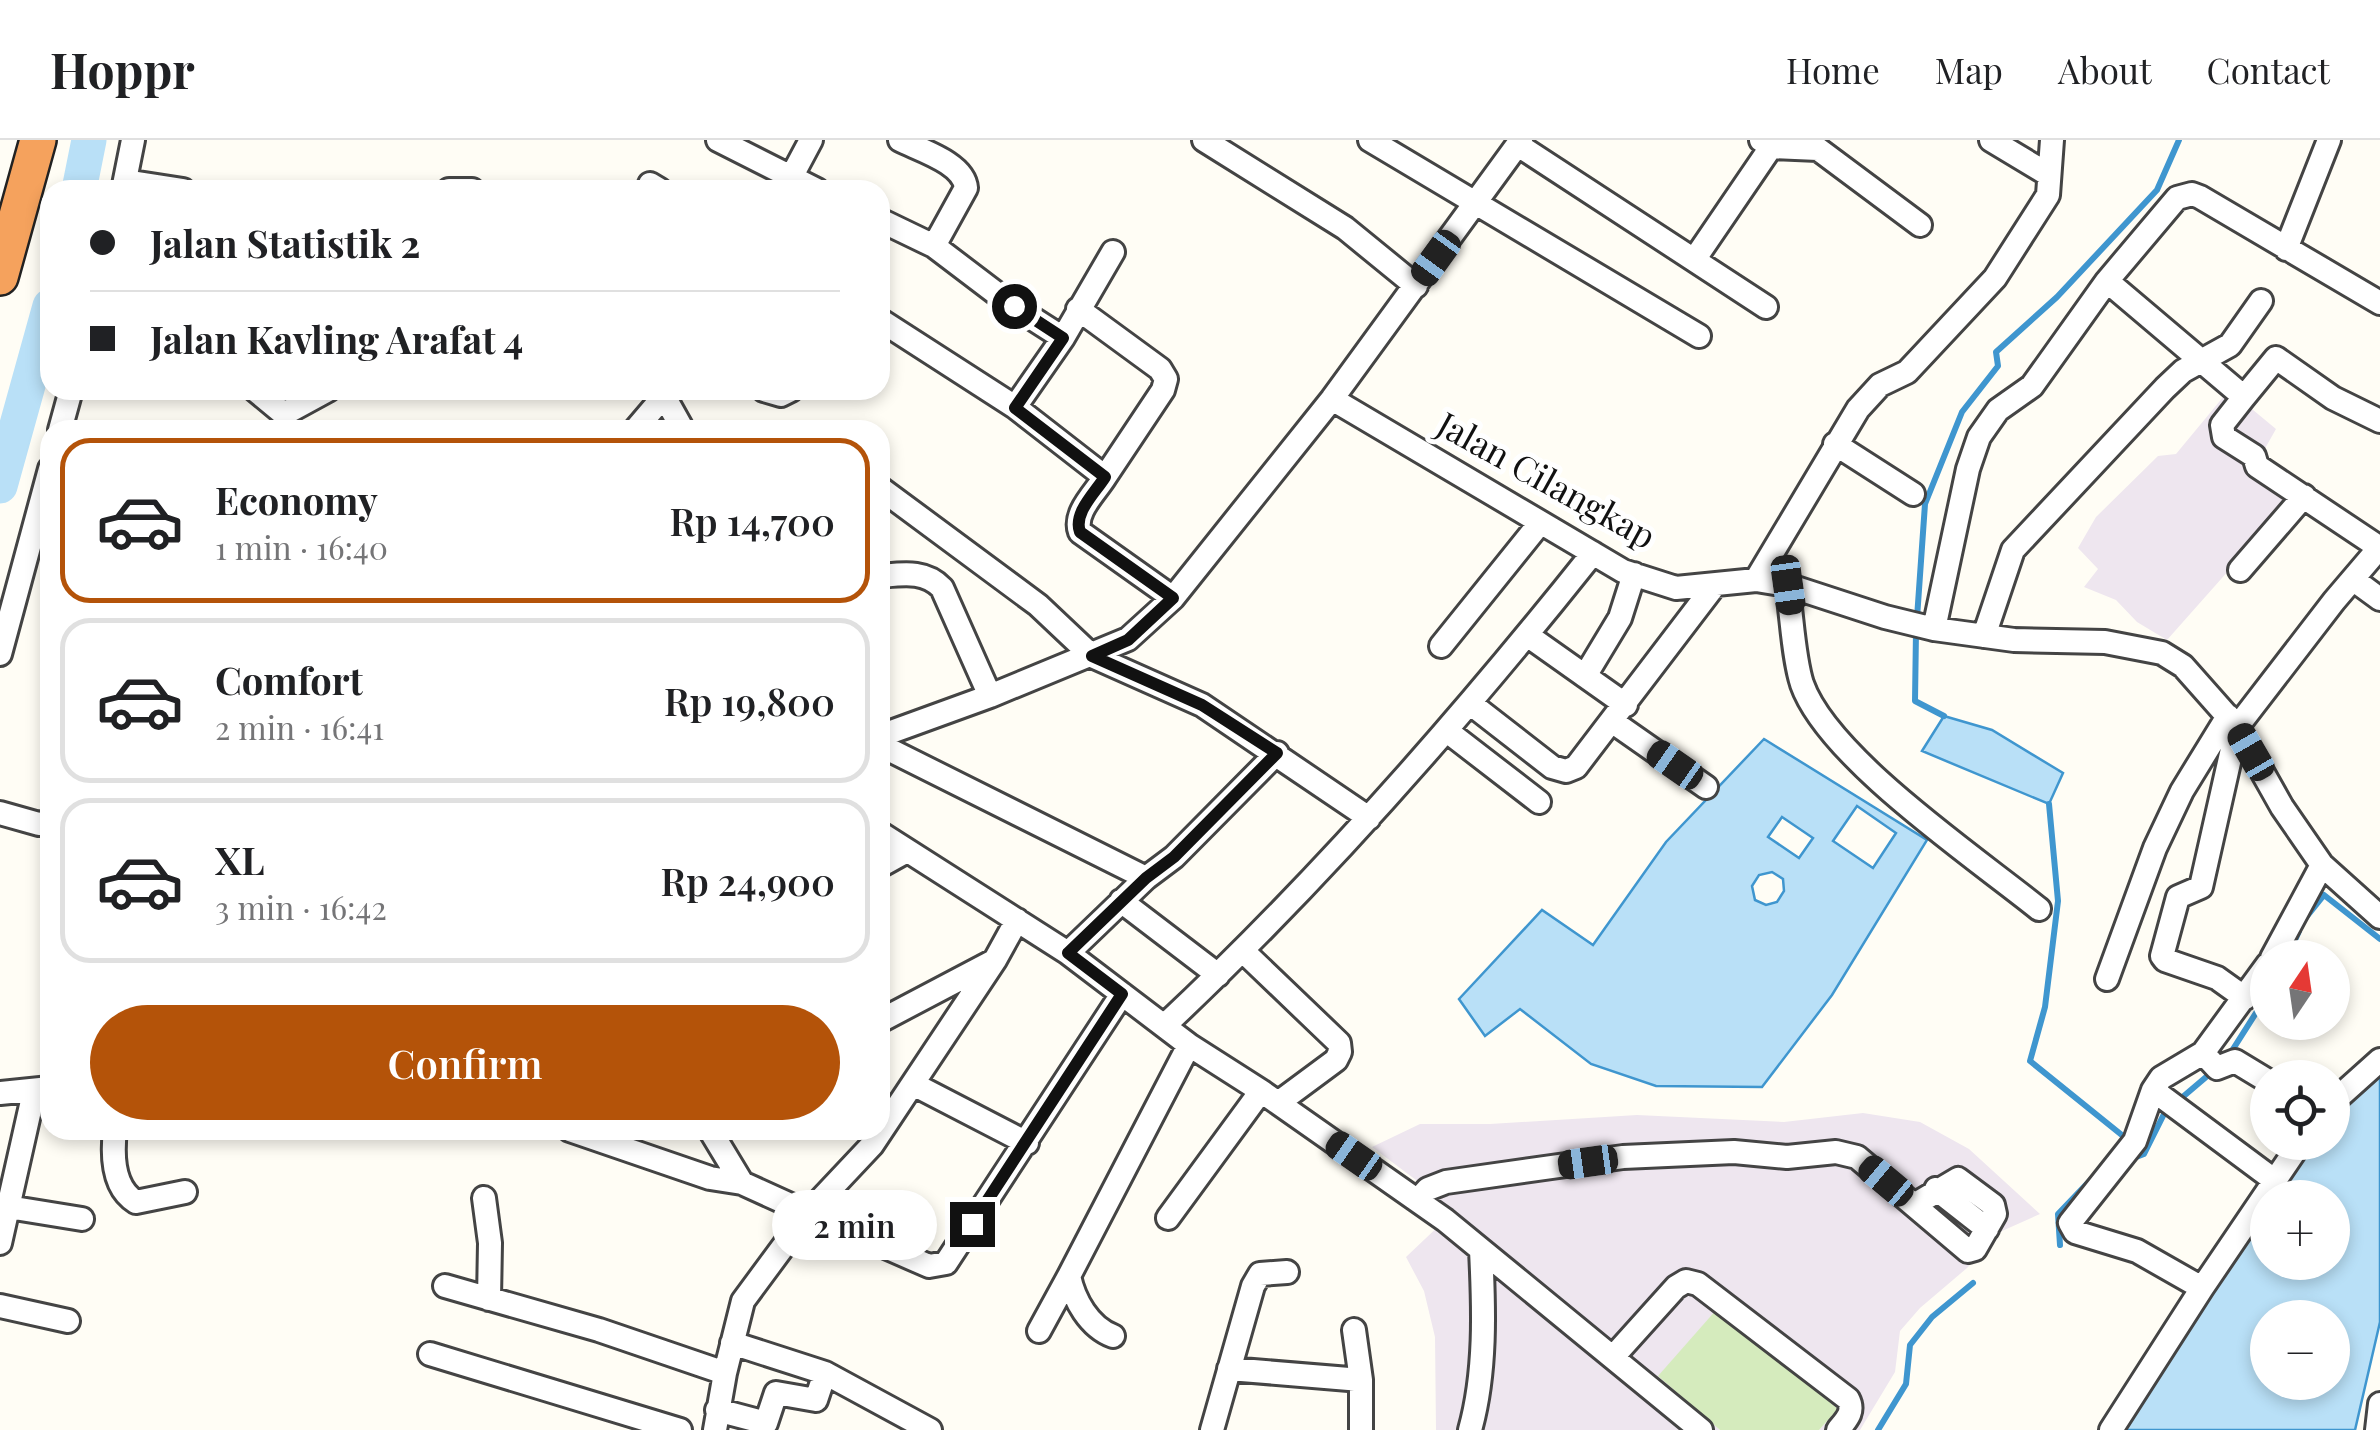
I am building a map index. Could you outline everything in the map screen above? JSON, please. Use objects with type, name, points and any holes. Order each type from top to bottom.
[{"type":"highway","points":[[0,203],[17,140]]},
{"type":"highway","points":[[0,277],[38,140]]},
{"type":"street","points":[[125,180],[133,140]]},
{"type":"street","points":[[718,140],[782,180]]},
{"type":"street","points":[[790,180],[811,140]]},
{"type":"street","points":[[900,140],[956,170],[965,179],[966,188],[934,246]]},
{"type":"street","points":[[1204,140],[1345,228],[1416,286]]},
{"type":"street","points":[[1373,140],[1699,336]]},
{"type":"street","points":[[1992,140],[2049,175]]},
{"type":"street","points":[[1756,580],[1858,410],[1880,385],[1907,372],[1995,278],[2048,195],[2052,140]]},
{"type":"street","points":[[2286,250],[2329,140]]},
{"type":"street","points":[[890,732],[1128,640],[1173,598],[1332,399],[1519,142],[1766,307]]},
{"type":"street","points":[[1694,260],[1766,143],[1820,144],[1920,225]]},
{"type":"street","points":[[1922,626],[1979,437],[1998,410],[2032,386],[2107,281],[2170,204],[2183,195],[2200,197],[2380,303]]},
{"type":"street","points":[[890,225],[934,246],[990,290],[1063,338]]},
{"type":"street","points":[[1015,408],[1063,338],[1113,252]]},
{"type":"street","points":[[2107,281],[2244,397]]},
{"type":"street","points":[[1984,636],[2013,550],[2165,388],[2184,371],[2230,345],[2261,301]]},
{"type":"street","points":[[1078,309],[1160,369],[1166,378],[1163,390],[1077,523],[1080,532],[1173,598]]},
{"type":"street","points":[[890,327],[1015,408],[1105,477]]},
{"type":"street","points":[[2107,978],[2155,848],[2182,790],[2232,722],[2380,548],[2257,466],[2254,456],[2221,433],[2222,425],[2276,358],[2333,398],[2380,422]]},
{"type":"street","name":"Jalan Cilangkap","points":[[1332,399],[1593,554],[1676,588],[1756,580],[1788,585],[1922,626],[1984,636],[2106,642],[2162,653],[2182,666],[2232,722],[2322,865],[2380,917]]},
{"type":"street","points":[[267,400],[284,414],[310,400]]},
{"type":"street","points":[[643,420],[660,400]]},
{"type":"street","points":[[1835,444],[1912,494]]},
{"type":"street","points":[[890,495],[1038,605],[1092,656],[1202,705],[1369,818]]},
{"type":"street","points":[[2240,570],[2304,496]]},
{"type":"street","points":[[0,654],[40,506]]},
{"type":"street","points":[[1442,646],[1540,523]]},
{"type":"street","points":[[1164,1026],[1243,951],[1369,818],[1471,704],[1593,554]]},
{"type":"street","points":[[890,575],[914,573],[933,578],[942,588],[990,696]]},
{"type":"street","points":[[1585,676],[1620,618],[1634,574]]},
{"type":"street","points":[[2354,580],[2380,599]]},
{"type":"street","points":[[1788,585],[1802,684],[1826,725],[1883,786],[2040,909]]},
{"type":"street","points":[[1471,704],[1552,767],[1566,771],[1576,767],[1714,586]]},
{"type":"street","points":[[1528,635],[1585,676],[1619,714],[1706,787]]},
{"type":"street","points":[[2232,722],[2201,887],[2178,897],[2162,952],[2166,960],[2216,978],[2246,998]]},
{"type":"street","points":[[1447,731],[1538,802]]},
{"type":"street","points":[[890,750],[1146,878]]},
{"type":"street","points":[[1068,953],[1146,878],[1174,857],[1277,753]]},
{"type":"street","points":[[0,814],[40,824]]},
{"type":"street","points":[[890,840],[1068,953],[1189,1045],[1418,1200],[1702,1430]]},
{"type":"street","points":[[890,860],[907,851]]},
{"type":"street","points":[[2282,940],[2322,865]]},
{"type":"street","points":[[1121,901],[1218,975]]},
{"type":"street","points":[[890,1119],[996,960],[1017,920]]},
{"type":"street","points":[[1168,1218],[1270,1097],[1336,1060],[1340,1052],[1339,1043],[1243,951]]},
{"type":"street","points":[[890,1016],[996,960]]},
{"type":"street","points":[[2210,1061],[2250,992]]},
{"type":"street","points":[[599,1140],[710,1178],[742,1183],[892,1252],[928,1266],[939,1266],[946,1263],[1027,1143],[1122,994]]},
{"type":"street","points":[[1040,1330],[1189,1045]]},
{"type":"street","points":[[2350,1087],[2380,1060]]},
{"type":"street","points":[[2250,1070],[2234,1061],[2210,1061],[2161,1078],[2165,1101],[2274,1180],[2288,1160]]},
{"type":"street","points":[[913,1084],[1027,1143]]},
{"type":"street","points":[[0,1093],[40,1090]]},
{"type":"street","points":[[0,1243],[40,1097]]},
{"type":"street","points":[[2165,1101],[2072,1220],[2075,1232],[2138,1251],[2202,1288]]},
{"type":"street","points":[[116,1140],[118,1186],[124,1195],[136,1202],[185,1192]]},
{"type":"street","points":[[716,1140],[742,1183]]},
{"type":"street","points":[[825,1373],[816,1400],[776,1393],[763,1424],[716,1420],[743,1301],[808,1212],[876,1140]]},
{"type":"street","points":[[1418,1200],[1428,1189],[1446,1182],[1623,1157],[1734,1152],[1788,1157],[1836,1152],[1857,1158],[1968,1251],[1975,1249],[1995,1214],[1993,1206],[1958,1178],[1914,1205]]},
{"type":"street","points":[[484,1198],[490,1244],[489,1299]]},
{"type":"street","points":[[8,1207],[82,1219]]},
{"type":"street","points":[[2111,1430],[2250,1216]]},
{"type":"street","points":[[1470,1430],[1482,1342],[1481,1250]]},
{"type":"street","points":[[1212,1430],[1253,1286],[1260,1274],[1287,1272]]},
{"type":"street","points":[[1069,1276],[1072,1290],[1091,1320],[1113,1336]]},
{"type":"street","points":[[1612,1357],[1676,1287],[1686,1281],[1698,1284],[1848,1399],[1850,1416],[1838,1430]]},
{"type":"street","points":[[445,1286],[599,1330],[725,1373]]},
{"type":"street","points":[[0,1306],[68,1320]]},
{"type":"street","points":[[1354,1330],[1361,1380],[1360,1430]]},
{"type":"street","points":[[732,1344],[825,1373],[930,1430]]},
{"type":"street","points":[[430,1354],[680,1430]]},
{"type":"street","points":[[1229,1368],[1361,1380]]},
{"type":"street","points":[[2377,1430],[2380,1409]]},
{"type":"shaded area","points":[[2229,390],[2276,429],[2259,459],[2300,490],[2167,640],[2137,622],[2116,600],[2084,587],[2098,569],[2078,548],[2096,517],[2158,456],[2176,454]]},
{"type":"shaded area","points":[[1863,1113],[1920,1122],[1969,1149],[2040,1214],[2002,1231],[1900,1331],[1895,1372],[1860,1430],[1819,1430],[1838,1409],[1659,1376],[1720,1430],[1436,1430],[1435,1337],[1424,1291],[1406,1257],[1445,1220],[1448,1210],[1428,1189],[1372,1147],[1420,1124],[1637,1115],[1784,1122]]},
{"type":"green space","points":[[1717,1309],[1838,1409],[1819,1430],[1720,1430],[1658,1376]]},
{"type":"water","points":[[1944,716],[1992,730],[2063,773],[2049,804],[1922,751]]},
{"type":"water","points":[[1764,739],[1927,840],[1832,995],[1762,1087],[1656,1086],[1591,1064],[1520,1009],[1485,1036],[1459,999],[1542,910],[1593,945],[1666,842]],"holes":[[[1857,806],[1896,833],[1873,868],[1833,841]],[[1782,817],[1813,838],[1799,858],[1768,837]],[[1772,872],[1783,879],[1784,891],[1777,902],[1766,905],[1755,900],[1752,886],[1759,875]]]},
{"type":"water","points":[[2380,1066],[2380,1322],[2355,1430],[2120,1430],[2250,1232],[2250,1280],[2350,1280],[2350,1180],[2285,1180],[2298,1160],[2350,1160],[2350,1097]]},
{"type":"waterway","points":[[81,180],[89,140]]},
{"type":"waterway","points":[[1917,618],[1925,504],[1962,412],[1998,366],[1996,352],[2057,297],[2157,190],[2179,140]]},
{"type":"waterway","points":[[0,486],[40,342]]},
{"type":"waterway","points":[[1916,631],[1915,701],[1944,716]]},
{"type":"waterway","points":[[2049,804],[2058,901],[2045,1007],[2030,1061],[2128,1140]]},
{"type":"waterway","points":[[2304,920],[2324,895],[2380,939]]},
{"type":"waterway","points":[[2295,940],[2299,931]]},
{"type":"waterway","points":[[2228,1057],[2250,1022]]},
{"type":"waterway","points":[[2131,1159],[2144,1154],[2165,1112],[2212,1072]]},
{"type":"waterway","points":[[2060,1245],[2058,1214],[2100,1170]]},
{"type":"waterway","points":[[1878,1430],[1906,1384],[1910,1345],[1932,1317],[1973,1283]]},
{"type":"route","points":[[972,1224],[1122,994],[1068,953],[1146,878],[1174,857],[1277,753],[1202,705],[1092,656],[1128,640],[1173,598],[1080,532],[1080,514],[1105,477],[1015,408],[1063,338],[1014,306]]}]
